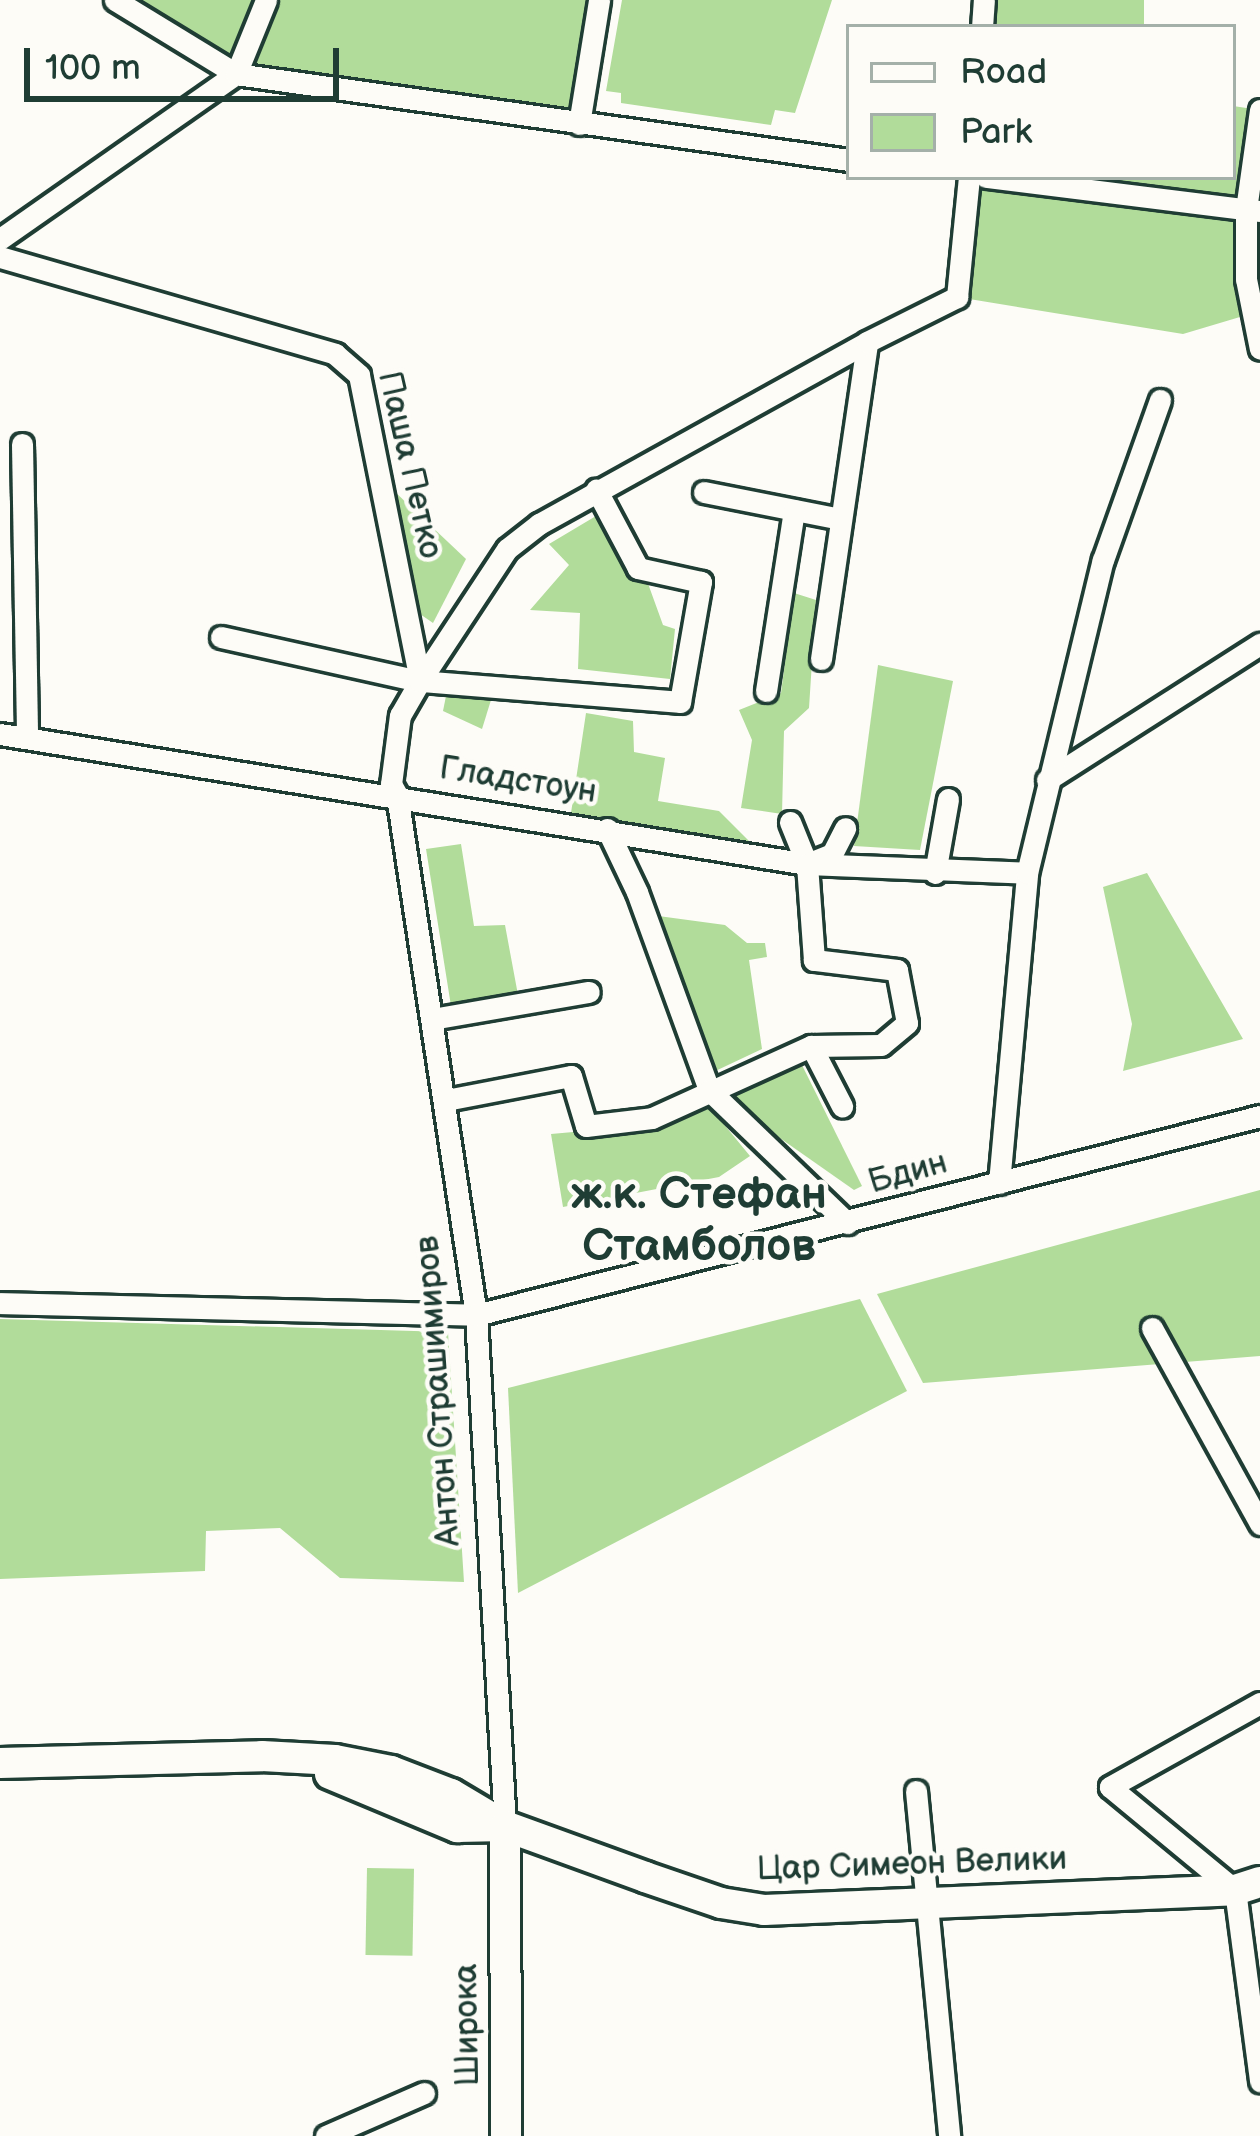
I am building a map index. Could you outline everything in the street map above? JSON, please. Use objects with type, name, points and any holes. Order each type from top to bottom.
[{"type":"main road","name":"Цар Симеон Велики","points":[[0,1763],[262,1756],[335,1760],[391,1771],[451,1794],[505,1826],[722,1903],[810,1911],[1248,1886]]},
{"type":"main road","name":"Антон Страшимиров","points":[[502,1913],[505,1826]]},
{"type":"main road","name":"Широка","points":[[502,1913],[506,2136]]},
{"type":"street","points":[[115,0],[236,74],[846,160]]},
{"type":"street","points":[[0,239],[236,74],[266,0]]},
{"type":"street","points":[[579,124],[599,0]]},
{"type":"street","points":[[1260,110],[1248,305],[1260,349]]},
{"type":"street","points":[[397,795],[390,760],[400,716],[507,549],[596,490],[957,297],[969,180]]},
{"type":"street","points":[[1010,180],[1253,211]]},
{"type":"street","name":"Паша Петко","points":[[0,257],[334,354],[352,364],[386,491],[420,681]]},
{"type":"street","points":[[820,659],[867,342]]},
{"type":"street","points":[[999,1183],[1027,873],[1103,560],[1160,400]]},
{"type":"street","points":[[22,444],[10,489],[27,737]]},
{"type":"street","points":[[221,637],[420,681],[680,702],[701,582],[638,568],[596,490]]},
{"type":"street","points":[[704,492],[840,518]]},
{"type":"street","points":[[766,691],[794,510]]},
{"type":"street","points":[[1047,780],[1260,644]]},
{"type":"street","name":"Гладстоун","points":[[0,734],[807,864],[935,873],[1027,873]]},
{"type":"street","name":"Антон Страшимиров","points":[[397,795],[476,1316],[505,1826]]},
{"type":"street","points":[[935,873],[948,800]]},
{"type":"street","points":[[446,1100],[571,1076],[586,1126],[652,1118],[811,1046],[881,1045],[908,1023],[897,970],[814,960],[807,864],[790,822]]},
{"type":"street","points":[[807,864],[832,854],[844,828]]},
{"type":"street","points":[[608,829],[637,892],[709,1090],[847,1223]]},
{"type":"street","points":[[432,1019],[590,992]]},
{"type":"street","points":[[811,1046],[842,1106]]},
{"type":"street","name":"Бдин","points":[[0,1304],[476,1316],[1260,1116]]},
{"type":"street","points":[[1152,1328],[1260,1524]]},
{"type":"street","points":[[1260,1703],[1110,1787],[1248,1886],[1260,2081]]},
{"type":"street","points":[[916,1791],[949,2136]]},
{"type":"street","points":[[326,2136],[424,2092]]},
{"type":"green space","points":[[115,0],[599,0],[579,124],[236,74]]},
{"type":"green space","points":[[622,0],[832,0],[795,113],[775,110],[771,125],[621,103],[621,93],[606,91]]},
{"type":"green space","points":[[984,0],[1144,0],[1144,24],[984,24]]},
{"type":"green space","points":[[1236,106],[1260,110],[1250,314],[1183,334],[957,297],[969,180],[1236,180]]},
{"type":"green space","points":[[394,491],[466,559],[433,623],[420,614]]},
{"type":"green space","points":[[601,513],[624,565],[646,578],[663,625],[675,629],[670,679],[578,669],[580,613],[530,610],[569,565],[549,544]]},
{"type":"green space","points":[[794,593],[816,600],[809,708],[784,731],[782,814],[741,808],[752,740],[739,710],[781,693]]},
{"type":"green space","points":[[878,665],[953,681],[920,850],[854,846]]},
{"type":"green space","points":[[447,691],[491,700],[482,729],[443,711]]},
{"type":"green space","points":[[586,713],[633,721],[634,752],[665,758],[658,801],[719,811],[750,842],[571,813]]},
{"type":"green space","points":[[461,844],[474,926],[505,925],[518,995],[451,1006],[426,849]]},
{"type":"green space","points":[[1147,873],[1243,1039],[1123,1071],[1132,1024],[1103,887]]},
{"type":"green space","points":[[651,915],[725,925],[747,943],[765,943],[767,957],[749,960],[762,1049],[709,1074]]},
{"type":"green space","points":[[799,1059],[862,1186],[854,1190],[724,1099]]},
{"type":"green space","points":[[708,1105],[750,1156],[719,1177],[563,1207],[551,1134],[640,1126]]},
{"type":"green space","points":[[1260,1190],[1260,1356],[923,1383],[877,1294]]},
{"type":"green space","points":[[860,1299],[907,1391],[518,1593],[508,1388]]},
{"type":"green space","points":[[0,1319],[448,1332],[464,1582],[340,1578],[280,1528],[206,1531],[205,1571],[0,1579]]},
{"type":"green space","points":[[367,1868],[414,1869],[412,1956],[365,1955]]},
{"type":"district","name":"ж.к. Стефан Стамболов","points":[[699,1221]]}]
